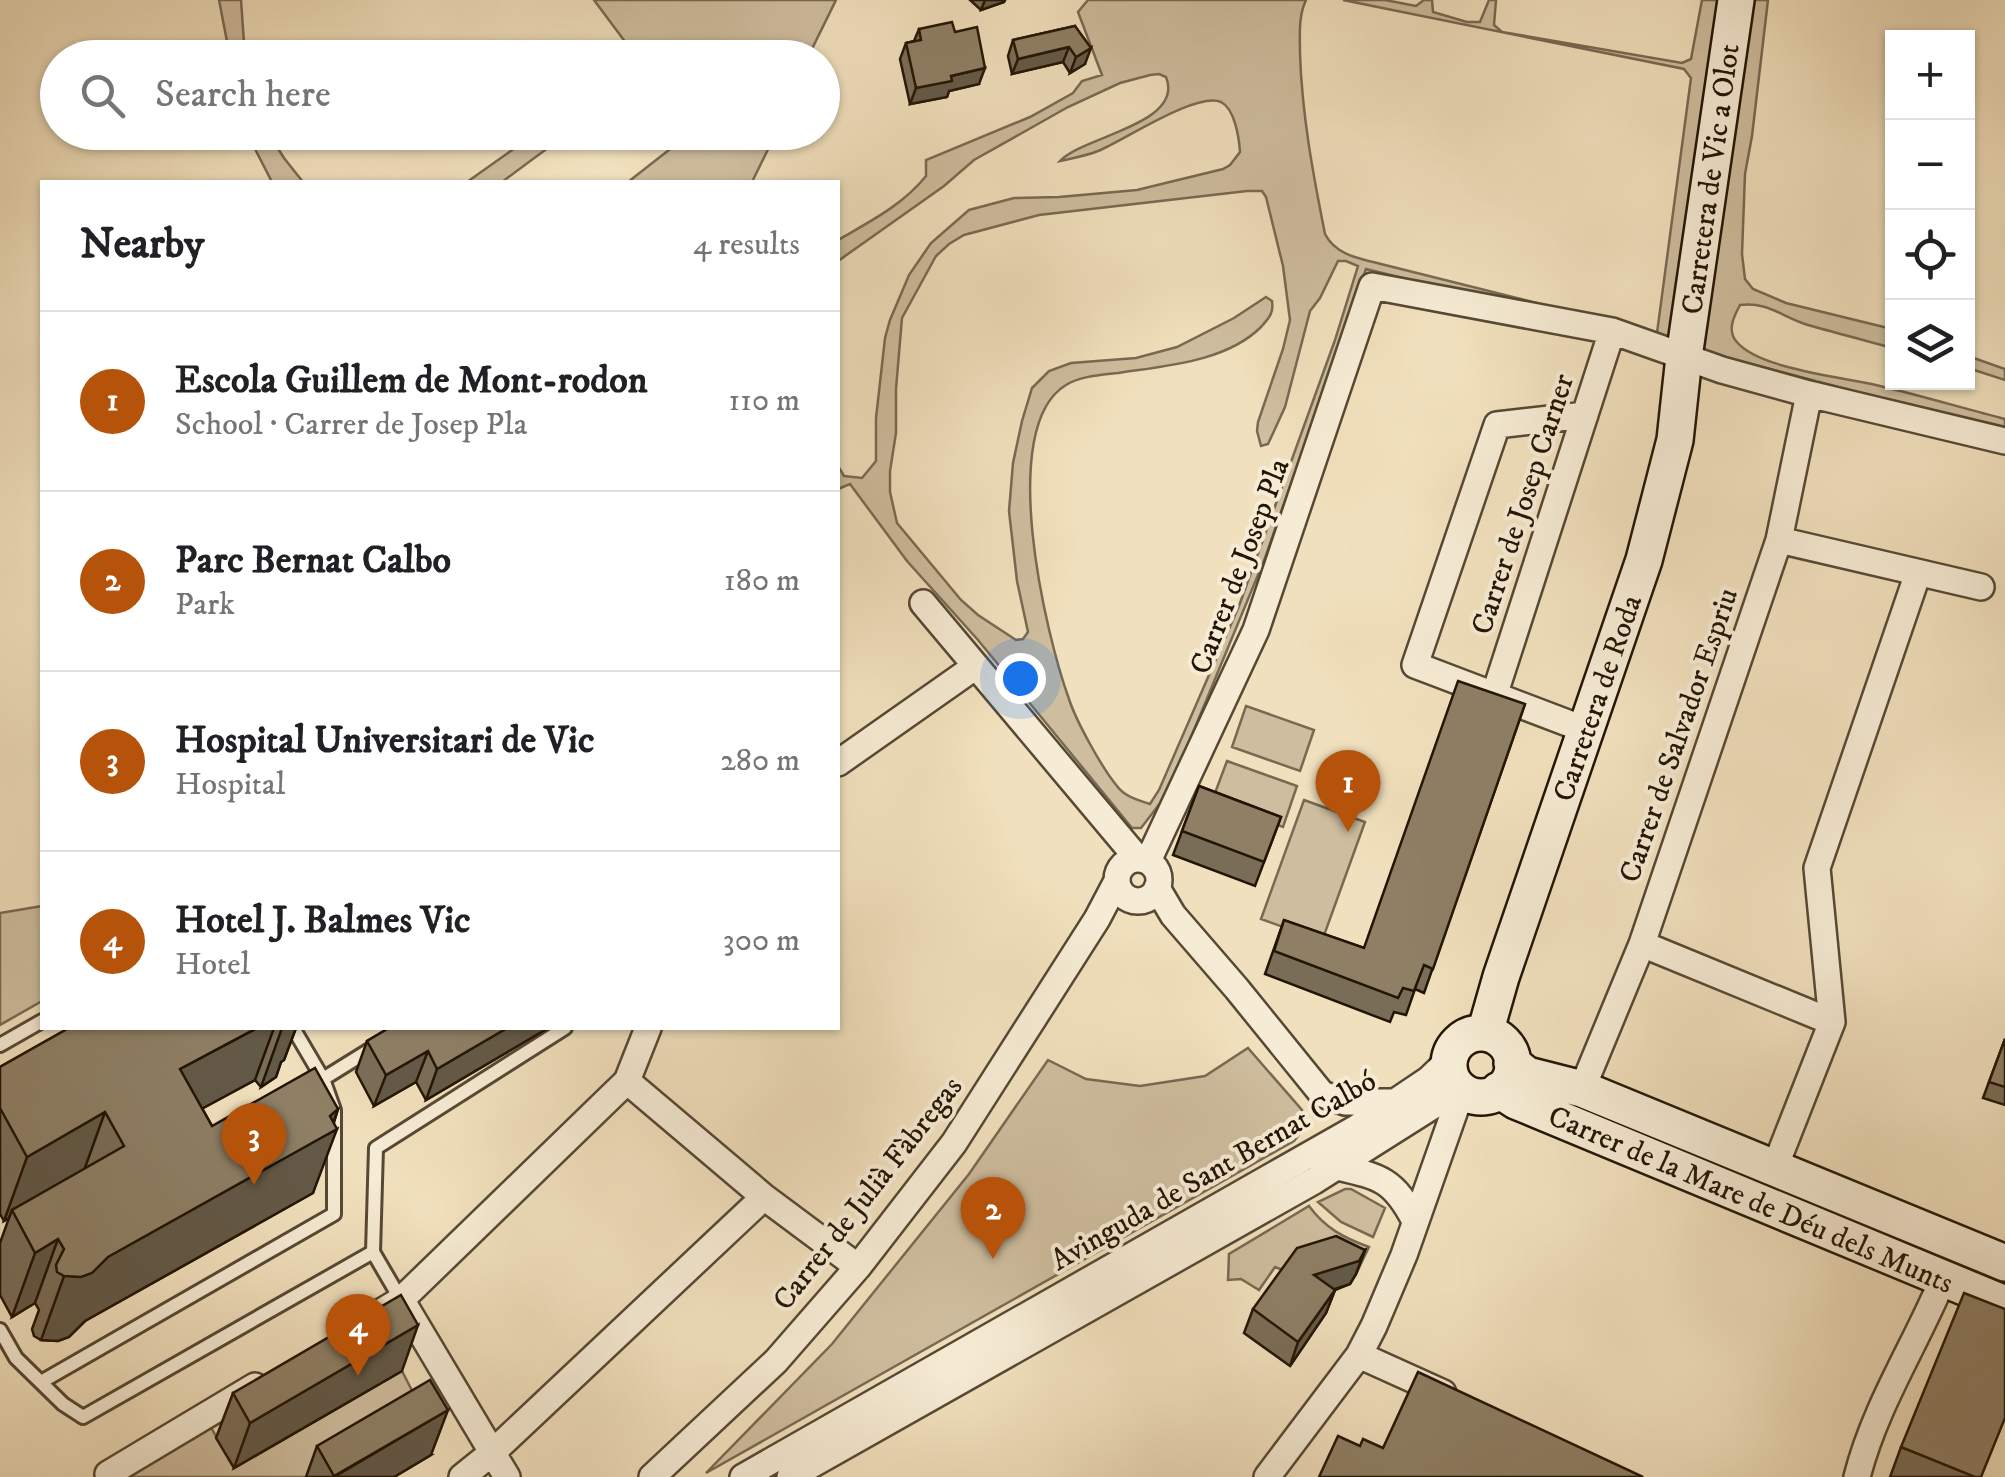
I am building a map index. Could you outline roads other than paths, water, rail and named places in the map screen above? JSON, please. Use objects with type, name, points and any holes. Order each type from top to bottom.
[{"type":"street","name":"Carretera de Vic a Olot","points":[[1684,357],[1736,0]]},
{"type":"street","name":"Carrer de Josep Pla","points":[[1130,868],[1256,630],[1372,286],[1612,331]]},
{"type":"street","points":[[1612,331],[1722,370],[2005,441]]},
{"type":"street","name":"Carrer de Josep Carner","points":[[1494,696],[1612,331]]},
{"type":"street","name":"Carretera de Roda","points":[[1485,1034],[1644,560],[1675,440],[1684,357]]},
{"type":"street","name":"Carrer de Salvador Espriu","points":[[1582,1089],[1642,944],[1779,540],[1810,394]]},
{"type":"street","points":[[1585,415],[1496,425],[1415,665],[1586,730]]},
{"type":"street","points":[[1779,540],[1981,587]]},
{"type":"street","points":[[1774,1168],[1832,1022],[1817,868],[1918,573]]},
{"type":"street","points":[[923,602],[1109,826],[1130,868],[1124,896],[1148,894],[1173,915],[1322,1094],[1345,1102],[1395,1102]]},
{"type":"street","points":[[840,762],[976,666]]},
{"type":"street","points":[[1097,920],[1148,894],[1158,873],[1130,868]]},
{"type":"street","name":"Carrer de Julià Fàbregas","points":[[652,1477],[776,1361],[858,1267],[954,1143],[1130,868]]},
{"type":"street","points":[[1642,944],[1832,1022]]},
{"type":"street","points":[[359,1325],[401,1300],[627,1081],[647,1030]]},
{"type":"street","points":[[1267,1477],[1359,1355],[1389,1290],[1457,1079],[1453,1048],[1473,1034],[1485,1034],[1494,1036],[1509,1050],[1506,1077],[1484,1096],[1474,1096],[1457,1079]]},
{"type":"street","name":"Carrer de la Mare de Déu dels Munts","points":[[2005,1262],[1582,1089],[1527,1075],[1506,1077],[1516,1101],[2005,1304]]},
{"type":"street","name":"Avinguda de Sant Bernat Calbó","points":[[743,1477],[1278,1174],[1428,1080],[1457,1079]]},
{"type":"street","name":"Avinguda de Sant Bernat Calbó","points":[[790,1477],[1338,1167],[1457,1079]]},
{"type":"street","points":[[627,1081],[764,1197],[858,1267]]},
{"type":"street","name":"Avinguda de Sant Bernat Calbó","points":[[1338,1167],[1373,1176],[1396,1190],[1414,1221]]},
{"type":"street","points":[[462,1477],[764,1197]]},
{"type":"street","points":[[1857,1477],[1888,1391],[1942,1279]]},
{"type":"street","points":[[401,1300],[507,1477]]},
{"type":"street","points":[[1359,1355],[1467,1404]]},
{"type":"street","points":[[108,1476],[283,1370]]},
{"type":"lane","points":[[0,1045],[40,1021]]},
{"type":"lane","points":[[41,1382],[334,1214],[334,1110],[323,1079],[293,1030]]},
{"type":"lane","points":[[323,1079],[402,1030]]},
{"type":"lane","points":[[401,1300],[373,1252],[376,1148],[562,1030]]},
{"type":"lane","points":[[0,1330],[16,1358],[82,1417],[373,1252]]},
{"type":"place","name":"Escola Guillem de Mont-rodon","points":[[1348,832]]},
{"type":"place","name":"Hospital Universitari de Vic","points":[[254,1185]]},
{"type":"place","name":"Parc Bernat Calbo","points":[[993,1259]]},
{"type":"place","name":"Hotel J. Balmes Vic","points":[[358,1376]]}]
